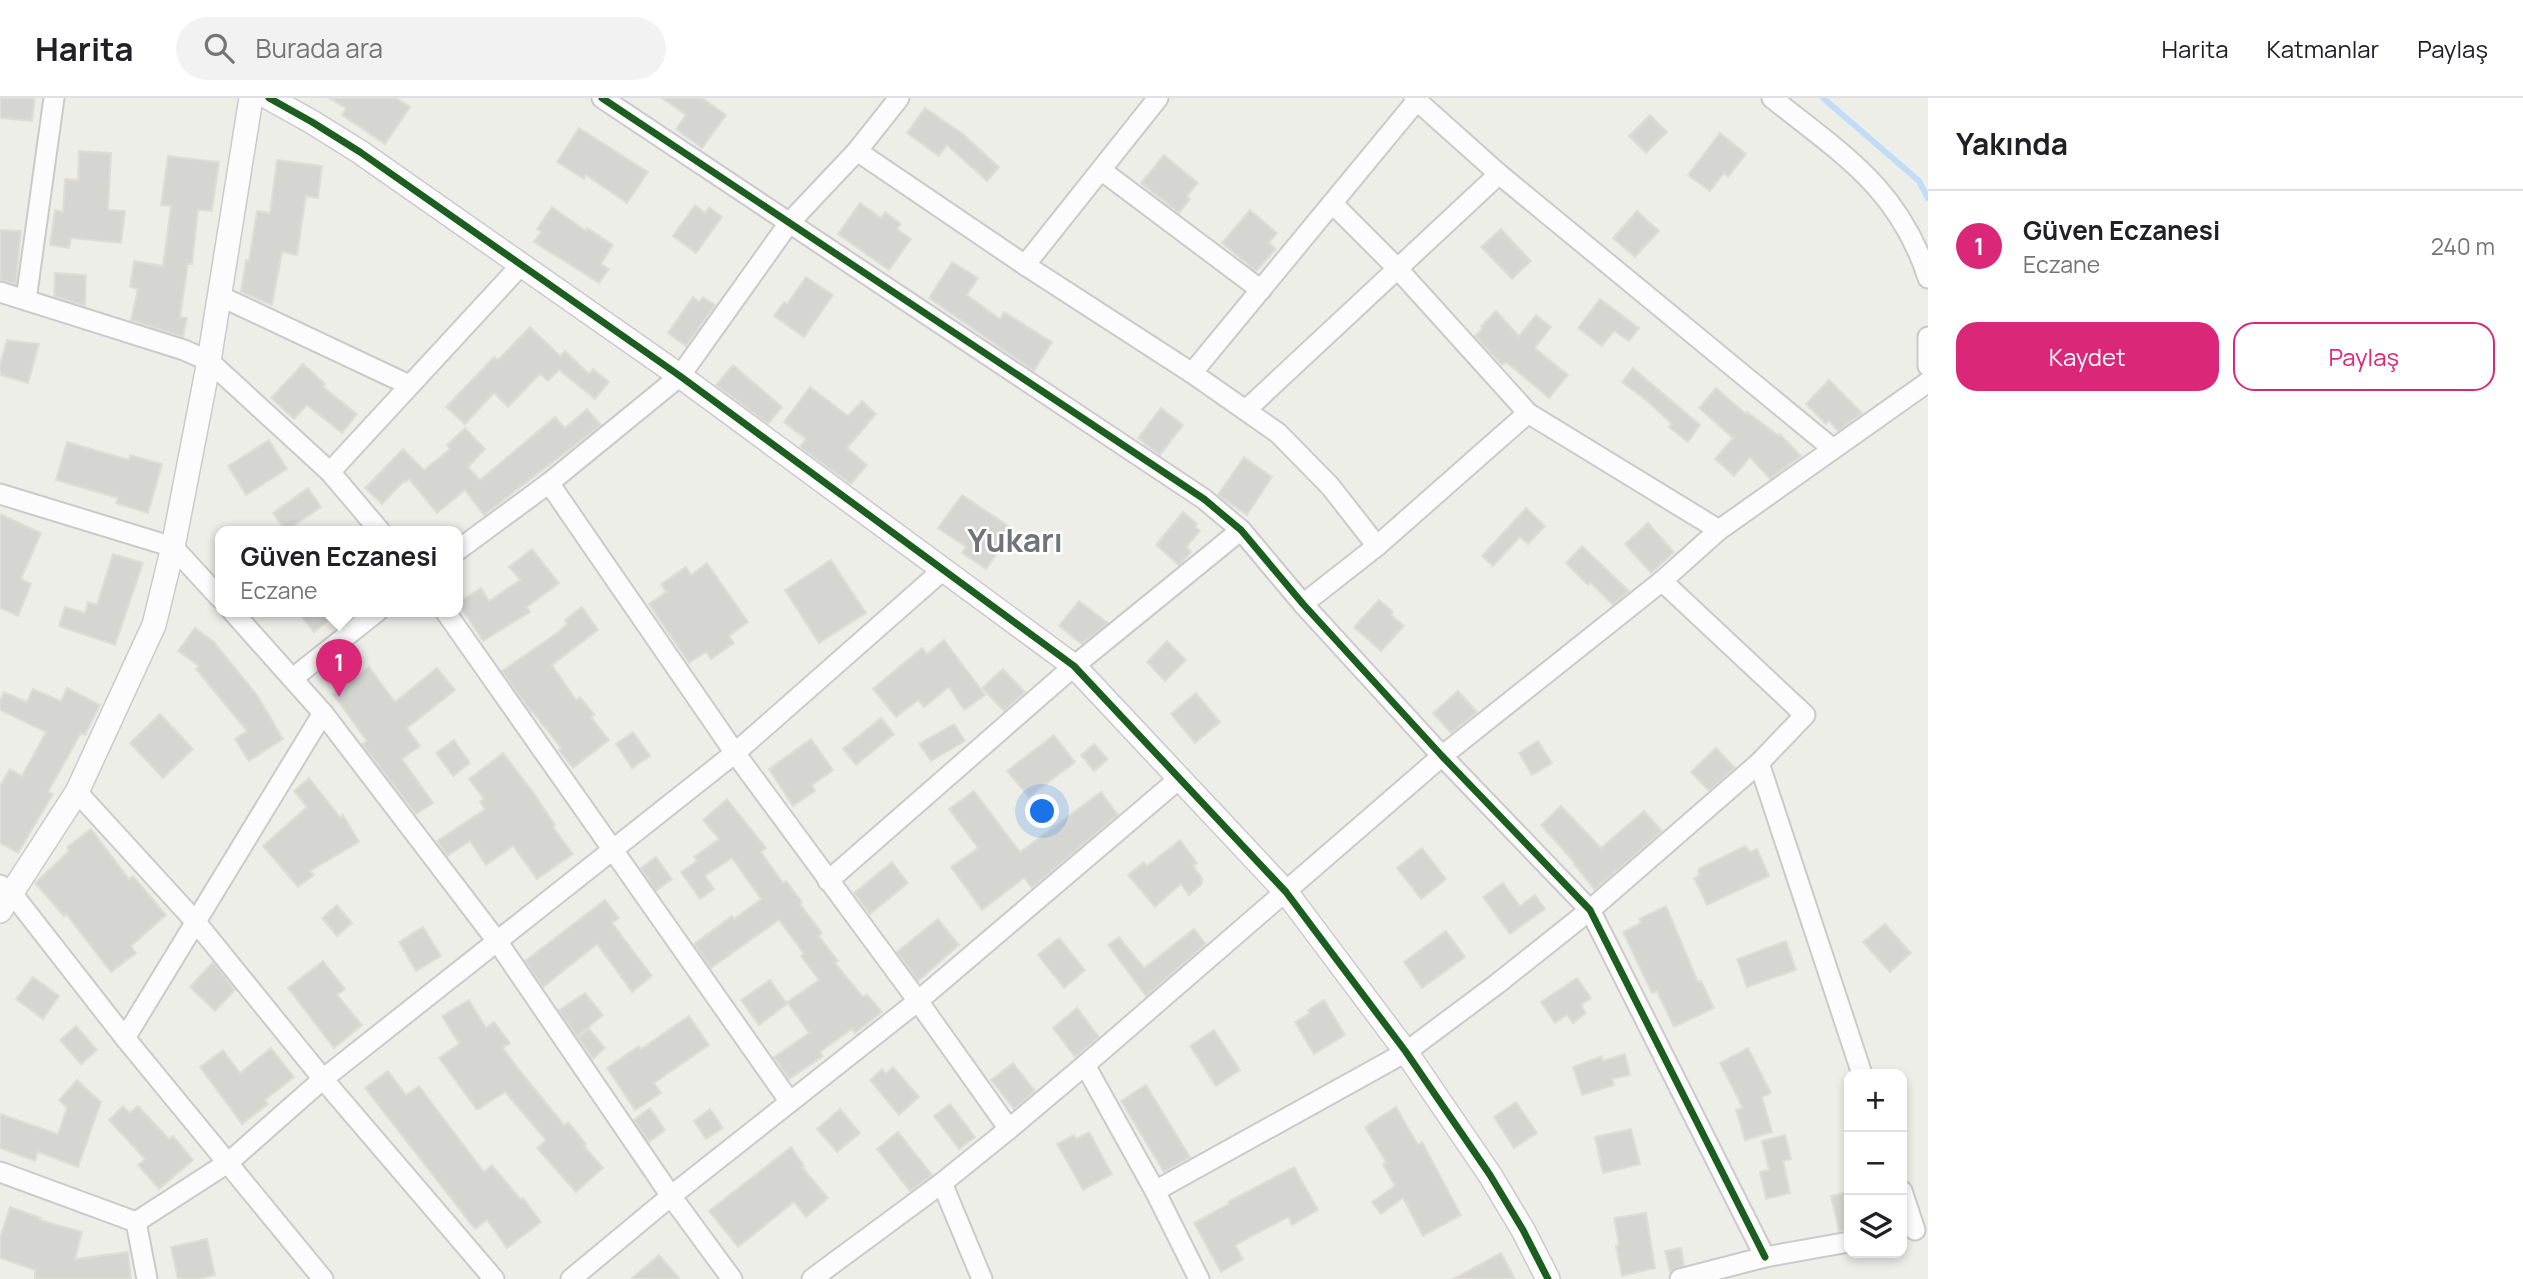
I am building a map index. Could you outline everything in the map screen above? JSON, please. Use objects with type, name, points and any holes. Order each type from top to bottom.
[{"type":"street","points":[[26,300],[54,98]]},
{"type":"street","points":[[251,98],[209,361],[173,547],[154,625],[77,792],[4,896],[323,1279]]},
{"type":"street","points":[[269,98],[313,121],[360,152],[680,376],[1074,666],[1286,892],[1406,1052],[1490,1175],[1548,1279]]},
{"type":"street","points":[[602,98],[1204,499],[1241,530],[1303,604],[1441,756],[1590,910],[1765,1257]]},
{"type":"street","points":[[463,546],[549,483],[680,376],[789,223],[857,152],[899,98]]},
{"type":"street","points":[[1025,265],[1158,98]]},
{"type":"street","points":[[1772,98],[1864,172],[1883,192],[1913,239],[1928,278]]},
{"type":"street","points":[[1192,373],[1333,204],[1416,99],[1499,174],[1833,450]]},
{"type":"street","points":[[857,152],[1192,373],[1278,433],[1330,486],[1377,546]]},
{"type":"street","points":[[1101,170],[1261,290]]},
{"type":"street","points":[[1246,410],[1499,174]]},
{"type":"street","points":[[1333,204],[1397,268],[1528,413],[1719,530]]},
{"type":"street","points":[[330,472],[521,265]]},
{"type":"street","points":[[0,292],[184,350],[209,361],[330,472],[376,526]]},
{"type":"street","points":[[220,296],[410,385]]},
{"type":"street","points":[[1928,337],[1928,366]]},
{"type":"street","points":[[812,1279],[942,1183],[1009,1129],[1441,756],[1662,581],[1719,530],[1928,382]]},
{"type":"street","points":[[1303,604],[1377,546],[1528,413]]},
{"type":"street","points":[[549,483],[735,753],[1009,1129]]},
{"type":"street","points":[[0,494],[173,547],[215,593]]},
{"type":"street","points":[[828,881],[1074,666],[1241,530]]},
{"type":"street","points":[[136,1222],[229,1163],[323,1079],[735,753],[944,569]]},
{"type":"street","points":[[1155,1191],[1406,1052],[1590,910],[1759,763],[1805,715],[1662,581]]},
{"type":"street","points":[[237,617],[323,713],[497,941],[671,1196],[732,1279]]},
{"type":"street","points":[[293,678],[370,617]]},
{"type":"street","points":[[448,617],[790,1102]]},
{"type":"street","points":[[125,1038],[323,713]]},
{"type":"street","points":[[1759,763],[1860,1069]]},
{"type":"street","points":[[571,1279],[671,1196],[918,1001],[1180,778]]},
{"type":"street","points":[[77,792],[195,922],[323,1079],[494,1279]]},
{"type":"street","points":[[1085,1066],[1155,1191],[1199,1279]]},
{"type":"street","points":[[0,1172],[136,1222]]},
{"type":"street","points":[[942,1183],[982,1279]]},
{"type":"street","points":[[1903,1195],[1915,1230]]},
{"type":"street","points":[[136,1222],[147,1279]]},
{"type":"street","points":[[1680,1279],[1765,1257],[1844,1243]]},
{"type":"building","points":[[0,98],[35,98],[32,121],[0,118]]},
{"type":"building","points":[[329,98],[396,98],[410,107],[385,144],[342,115],[346,108]]},
{"type":"building","points":[[662,98],[702,98],[726,115],[702,148],[676,129],[686,115]]},
{"type":"building","points":[[925,108],[963,134],[999,167],[987,181],[947,145],[939,156],[907,133]]},
{"type":"building","points":[[1650,115],[1667,132],[1646,153],[1629,136]]},
{"type":"building","points":[[579,128],[648,172],[627,203],[586,175],[584,179],[557,162]]},
{"type":"building","points":[[1720,133],[1746,154],[1728,177],[1724,173],[1710,191],[1688,175]]},
{"type":"building","points":[[79,151],[111,153],[108,210],[125,211],[121,243],[71,238],[69,248],[50,245],[55,210],[63,212],[65,179],[78,180]]},
{"type":"building","points":[[1164,155],[1198,183],[1187,196],[1190,199],[1179,213],[1141,183]]},
{"type":"building","points":[[168,156],[219,162],[212,211],[198,210],[192,264],[188,264],[180,317],[187,318],[183,337],[131,320],[138,289],[130,287],[134,261],[163,266],[171,206],[161,205]]},
{"type":"building","points":[[277,160],[322,166],[318,198],[306,196],[297,255],[282,252],[272,305],[241,292],[257,211],[270,213]]},
{"type":"building","points":[[860,203],[881,218],[885,212],[901,224],[897,229],[911,239],[889,270],[838,234]]},
{"type":"building","points":[[695,205],[705,213],[709,207],[722,217],[696,253],[673,236]]},
{"type":"building","points":[[552,207],[586,231],[587,228],[613,245],[601,264],[609,269],[599,283],[534,242],[541,232],[537,229]]},
{"type":"building","points":[[1250,210],[1277,233],[1269,243],[1276,249],[1256,271],[1222,243]]},
{"type":"building","points":[[1637,211],[1659,231],[1635,257],[1613,238]]},
{"type":"building","points":[[1501,229],[1531,261],[1512,279],[1481,247]]},
{"type":"building","points":[[0,230],[21,231],[16,284],[0,280]]},
{"type":"building","points":[[952,262],[978,278],[967,295],[1000,319],[1004,312],[1052,342],[1034,371],[929,298]]},
{"type":"building","points":[[55,273],[86,275],[85,306],[54,296]]},
{"type":"building","points":[[806,277],[833,295],[804,337],[774,316],[784,302],[787,304]]},
{"type":"building","points":[[693,297],[699,302],[703,297],[715,305],[686,346],[668,333]]},
{"type":"building","points":[[1600,299],[1639,328],[1629,341],[1614,331],[1602,346],[1578,328]]},
{"type":"building","points":[[1496,311],[1519,336],[1536,315],[1551,327],[1535,348],[1568,375],[1549,398],[1506,362],[1502,365],[1475,336]]},
{"type":"building","points":[[530,327],[560,356],[565,351],[589,374],[593,369],[609,382],[595,399],[559,370],[548,381],[540,374],[508,407],[494,393],[465,424],[446,407],[494,357],[498,360]]},
{"type":"building","points":[[7,340],[39,344],[28,383],[0,375],[0,364]]},
{"type":"building","points":[[303,364],[325,384],[323,387],[357,414],[342,433],[307,405],[294,419],[271,398]]},
{"type":"building","points":[[733,365],[782,407],[768,424],[716,385]]},
{"type":"building","points":[[1633,368],[1700,425],[1688,442],[1669,427],[1672,424],[1647,401],[1622,382]]},
{"type":"building","points":[[1829,380],[1862,413],[1838,431],[1829,421],[1826,424],[1806,404]]},
{"type":"building","points":[[810,387],[848,416],[862,401],[876,414],[847,448],[867,465],[851,484],[800,447],[806,439],[784,422]]},
{"type":"building","points":[[1716,388],[1746,414],[1747,412],[1779,436],[1780,434],[1801,456],[1770,479],[1750,457],[1734,476],[1715,459],[1733,438],[1699,408]]},
{"type":"building","points":[[1161,408],[1183,425],[1160,455],[1138,438]]},
{"type":"building","points":[[587,409],[601,425],[484,515],[465,490],[437,513],[409,479],[382,504],[365,488],[403,449],[424,470],[450,449],[447,445],[465,428],[485,449],[468,467],[480,480],[555,417],[565,428]]},
{"type":"building","points":[[269,440],[287,469],[246,495],[228,466]]},
{"type":"building","points":[[67,442],[129,460],[130,455],[162,464],[148,513],[116,503],[118,498],[56,480]]},
{"type":"building","points":[[1244,457],[1272,477],[1247,515],[1218,495]]},
{"type":"building","points":[[308,488],[321,507],[293,526],[282,526],[273,513]]},
{"type":"building","points":[[962,495],[1013,529],[986,569],[962,553],[966,547],[938,528]]},
{"type":"building","points":[[1526,508],[1545,526],[1528,544],[1520,537],[1493,566],[1482,556]]},
{"type":"building","points":[[1183,512],[1197,524],[1195,527],[1200,531],[1186,547],[1191,552],[1179,565],[1156,545]]},
{"type":"building","points":[[0,514],[41,533],[21,579],[31,584],[18,616],[0,608]]},
{"type":"building","points":[[1648,523],[1674,552],[1651,573],[1625,544]]},
{"type":"building","points":[[1582,546],[1629,591],[1613,605],[1566,563]]},
{"type":"building","points":[[532,549],[559,583],[527,607],[530,612],[483,641],[463,611],[463,600],[481,588],[489,601],[520,580],[509,567]]},
{"type":"building","points":[[113,554],[143,563],[115,645],[59,626],[65,607],[85,613],[88,602],[97,605]]},
{"type":"building","points":[[831,560],[866,613],[819,643],[785,590]]},
{"type":"building","points":[[707,563],[748,622],[729,636],[734,643],[711,659],[706,652],[689,663],[649,604],[666,592],[661,584],[686,567],[691,575]]},
{"type":"building","points":[[1379,600],[1404,626],[1381,651],[1354,627]]},
{"type":"building","points":[[1079,601],[1108,623],[1082,644],[1059,626]]},
{"type":"building","points":[[582,607],[598,630],[552,665],[576,700],[580,697],[595,715],[591,717],[609,740],[573,768],[559,750],[561,748],[502,671],[557,633],[567,624],[565,620]]},
{"type":"building","points":[[302,617],[333,617],[314,632]]},
{"type":"building","points":[[195,628],[214,642],[257,695],[283,739],[249,761],[235,739],[247,731],[196,669],[199,666],[178,651]]},
{"type":"building","points":[[944,640],[985,695],[964,710],[949,687],[924,707],[918,700],[896,717],[873,689],[922,648],[927,654]]},
{"type":"building","points":[[1167,641],[1186,660],[1165,681],[1147,662]]},
{"type":"building","points":[[369,667],[395,702],[437,668],[455,690],[407,728],[420,746],[402,759],[433,803],[416,814],[362,744],[367,741],[333,694]]},
{"type":"building","points":[[1003,669],[1025,692],[1004,711],[982,688]]},
{"type":"building","points":[[67,688],[100,705],[85,735],[81,733],[48,792],[53,794],[18,853],[0,843],[0,786],[10,769],[22,776],[46,732],[0,710],[0,701],[4,692],[27,702],[33,689],[61,701]]},
{"type":"building","points":[[1458,691],[1477,712],[1451,733],[1433,713]]},
{"type":"building","points":[[1196,693],[1220,722],[1195,743],[1171,714]]},
{"type":"building","points":[[160,714],[193,749],[163,778],[130,743]]},
{"type":"building","points":[[881,718],[894,734],[856,765],[843,749]]},
{"type":"building","points":[[954,724],[965,741],[931,761],[919,744]]},
{"type":"building","points":[[633,732],[650,756],[632,768],[616,744]]},
{"type":"building","points":[[1054,735],[1075,762],[1029,797],[1007,771]]},
{"type":"building","points":[[811,739],[833,770],[812,785],[815,791],[793,806],[769,769]]},
{"type":"building","points":[[454,740],[470,763],[453,776],[436,753]]},
{"type":"building","points":[[1538,741],[1552,763],[1532,775],[1519,753]]},
{"type":"building","points":[[1094,744],[1108,759],[1094,771],[1081,755]]},
{"type":"building","points":[[1716,748],[1735,768],[1709,791],[1691,772]]},
{"type":"building","points":[[503,753],[533,792],[555,825],[553,827],[573,854],[537,879],[513,846],[486,865],[470,841],[447,856],[437,841],[485,809],[480,802],[484,799],[469,779]]},
{"type":"building","points":[[309,778],[340,817],[343,815],[359,842],[310,871],[314,875],[298,887],[263,846],[307,807],[294,791]]},
{"type":"building","points":[[974,791],[1020,852],[1101,792],[1118,815],[1032,888],[1024,878],[982,910],[951,867],[978,848],[949,809]]},
{"type":"building","points":[[727,799],[766,848],[761,852],[783,883],[786,881],[802,902],[800,904],[822,933],[819,936],[838,961],[835,963],[863,997],[867,994],[882,1012],[855,1033],[852,1029],[820,1052],[823,1056],[789,1079],[774,1057],[809,1033],[787,1002],[819,980],[801,956],[804,954],[779,920],[711,968],[694,944],[761,899],[732,858],[705,876],[714,889],[700,899],[681,872],[697,861],[694,857],[719,839],[703,820]]},
{"type":"building","points":[[1561,806],[1601,848],[1644,811],[1662,831],[1595,890],[1541,825]]},
{"type":"building","points":[[91,829],[129,879],[133,876],[166,915],[131,946],[136,953],[111,972],[66,914],[64,916],[35,883],[69,851],[67,847]]},
{"type":"building","points":[[1180,840],[1197,863],[1193,866],[1202,878],[1202,884],[1189,895],[1181,884],[1155,907],[1128,875],[1144,862],[1147,866]]},
{"type":"building","points":[[1745,846],[1750,852],[1757,849],[1769,876],[1707,905],[1694,878],[1700,875],[1698,871]]},
{"type":"building","points":[[1422,848],[1446,879],[1421,899],[1397,868]]},
{"type":"building","points":[[656,857],[672,879],[656,891],[641,868]]},
{"type":"building","points":[[892,862],[908,883],[870,914],[854,893]]},
{"type":"building","points":[[1503,883],[1520,906],[1535,895],[1545,909],[1510,934],[1483,897]]},
{"type":"building","points":[[605,900],[619,918],[612,923],[652,976],[632,992],[597,944],[543,987],[525,961]]},
{"type":"building","points":[[337,905],[352,923],[337,936],[322,918]]},
{"type":"building","points":[[1666,906],[1698,982],[1701,981],[1714,1008],[1674,1027],[1657,991],[1652,993],[1623,932],[1641,923],[1639,919]]},
{"type":"building","points":[[938,919],[959,945],[918,981],[897,952]]},
{"type":"building","points":[[1885,924],[1911,953],[1890,972],[1863,942]]},
{"type":"building","points":[[423,927],[441,956],[416,971],[399,942]]},
{"type":"building","points":[[1194,929],[1206,944],[1146,996],[1108,945],[1119,937],[1144,968]]},
{"type":"building","points":[[1446,931],[1465,957],[1422,988],[1404,962]]},
{"type":"building","points":[[1059,938],[1085,970],[1064,988],[1038,955]]},
{"type":"building","points":[[1786,941],[1796,970],[1747,987],[1737,959]]},
{"type":"building","points":[[323,961],[345,989],[337,995],[362,1025],[334,1048],[288,988]]},
{"type":"building","points":[[213,962],[235,990],[215,1011],[190,987]]},
{"type":"building","points":[[33,977],[59,996],[43,1019],[16,999]]},
{"type":"building","points":[[1577,978],[1591,998],[1581,1005],[1586,1013],[1573,1023],[1567,1015],[1555,1023],[1541,1002]]},
{"type":"building","points":[[770,980],[787,1004],[759,1025],[741,1000]]},
{"type":"building","points":[[585,993],[603,1015],[577,1037],[559,1010]]},
{"type":"building","points":[[469,1000],[486,1028],[494,1022],[510,1043],[503,1048],[520,1071],[564,1125],[568,1122],[603,1168],[576,1192],[537,1148],[546,1140],[505,1092],[477,1110],[439,1058],[459,1044],[442,1016]]},
{"type":"building","points":[[1324,1000],[1345,1035],[1314,1054],[1295,1022]]},
{"type":"building","points":[[1077,1008],[1099,1037],[1075,1057],[1053,1028]]},
{"type":"building","points":[[689,1016],[709,1045],[654,1083],[661,1093],[635,1110],[607,1068],[639,1046],[641,1049]]},
{"type":"building","points":[[76,1026],[97,1050],[81,1064],[60,1040]]},
{"type":"building","points":[[589,1029],[605,1048],[593,1059],[578,1038]]},
{"type":"building","points":[[1214,1030],[1240,1070],[1216,1086],[1190,1046]]},
{"type":"building","points":[[271,1048],[294,1077],[265,1100],[268,1104],[242,1124],[200,1067],[223,1050],[240,1073]]},
{"type":"building","points":[[1748,1048],[1771,1093],[1762,1097],[1772,1132],[1745,1140],[1736,1110],[1743,1108],[1720,1063]]},
{"type":"building","points":[[1625,1054],[1630,1075],[1612,1079],[1614,1085],[1582,1095],[1573,1067],[1602,1056],[1603,1061]]},
{"type":"building","points":[[1013,1063],[1035,1091],[1014,1109],[991,1080]]},
{"type":"building","points":[[893,1067],[919,1097],[899,1115],[870,1080],[882,1069],[886,1074]]},
{"type":"building","points":[[388,1071],[406,1095],[419,1086],[484,1172],[492,1165],[541,1222],[507,1248],[487,1220],[475,1229],[365,1088]]},
{"type":"building","points":[[77,1080],[101,1102],[78,1167],[38,1152],[35,1161],[0,1148],[0,1114],[58,1134],[67,1108],[59,1100]]},
{"type":"building","points":[[1146,1085],[1190,1157],[1164,1172],[1121,1101]]},
{"type":"building","points":[[1516,1102],[1537,1133],[1514,1148],[1494,1117]]},
{"type":"building","points":[[950,1104],[975,1137],[959,1149],[934,1116]]},
{"type":"building","points":[[123,1106],[130,1113],[138,1106],[169,1139],[173,1136],[193,1160],[159,1189],[138,1165],[145,1159],[109,1120]]},
{"type":"building","points":[[1396,1107],[1418,1145],[1422,1142],[1461,1215],[1423,1236],[1403,1198],[1381,1214],[1372,1202],[1395,1186],[1383,1164],[1386,1162],[1365,1127]]},
{"type":"building","points":[[650,1108],[665,1130],[649,1142],[634,1120]]},
{"type":"building","points":[[710,1109],[723,1128],[706,1139],[694,1121]]},
{"type":"building","points":[[840,1109],[860,1133],[837,1152],[817,1129]]},
{"type":"building","points":[[1631,1129],[1640,1164],[1603,1173],[1595,1137]]},
{"type":"building","points":[[898,1132],[932,1175],[910,1191],[877,1149]]},
{"type":"building","points":[[1089,1132],[1112,1174],[1083,1190],[1057,1144],[1074,1135],[1076,1139]]},
{"type":"building","points":[[1785,1135],[1791,1159],[1783,1161],[1790,1193],[1766,1199],[1760,1172],[1769,1170],[1762,1141]]},
{"type":"building","points":[[791,1147],[804,1166],[802,1167],[828,1198],[806,1217],[794,1202],[738,1247],[709,1211]]},
{"type":"building","points":[[1294,1167],[1318,1210],[1292,1225],[1288,1217],[1235,1245],[1243,1259],[1221,1272],[1194,1223]]},
{"type":"building","points":[[1844,1193],[1844,1230],[1839,1231],[1831,1196]]},
{"type":"building","points":[[10,1207],[41,1218],[40,1220],[82,1232],[75,1259],[128,1252],[131,1279],[35,1279],[35,1270],[0,1258],[0,1238]]},
{"type":"building","points":[[1646,1213],[1655,1268],[1622,1276],[1614,1218]]},
{"type":"building","points":[[207,1239],[215,1275],[199,1279],[178,1279],[171,1247]]},
{"type":"building","points":[[1681,1248],[1684,1265],[1670,1272],[1665,1251]]},
{"type":"building","points":[[1501,1253],[1515,1279],[1453,1279]]},
{"type":"building","points":[[659,1255],[680,1279],[631,1279]]},
{"type":"waterway","points":[[1823,98],[1919,181],[1928,198]]},
{"type":"cycle path","points":[[269,98],[360,152],[680,376],[1074,666],[1286,892],[1406,1052],[1490,1175],[1548,1279]]},
{"type":"cycle path","points":[[602,98],[1204,499],[1241,530],[1303,604],[1442,756],[1590,910],[1765,1257]]},
{"type":"place","name":"Güven Eczanesi","points":[[339,697]]},
{"type":"district","name":"Yukarı","points":[[1015,540]]}]
